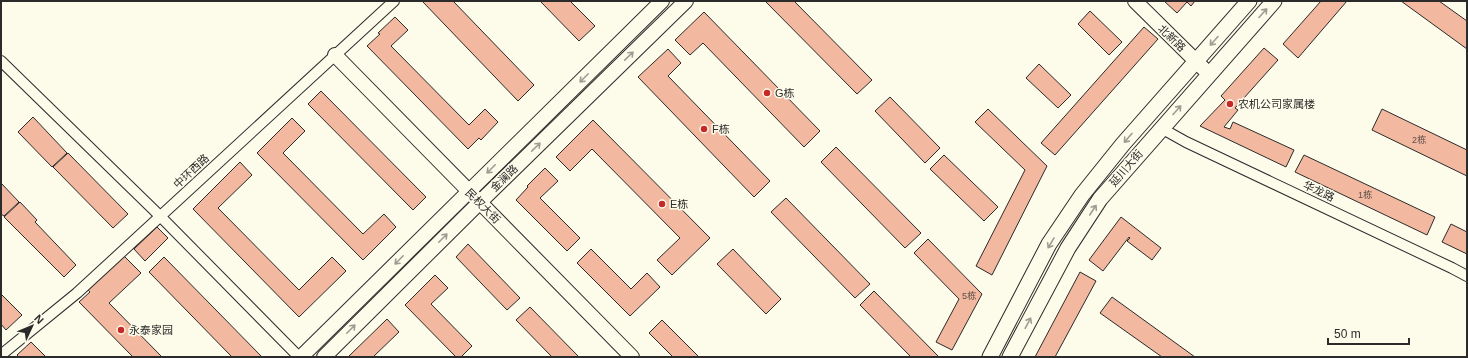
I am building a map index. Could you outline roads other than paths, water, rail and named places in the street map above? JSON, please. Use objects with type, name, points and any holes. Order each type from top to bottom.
[{"type":"main road","name":"延川大街","points":[[990,357],[1050,244],[1082,195],[1128,138],[1249,1]]},
{"type":"main road","name":"延川大街","points":[[1010,357],[1068,248],[1100,199],[1274,1]]},
{"type":"street","name":"中环西路","points":[[1,355],[78,293],[394,1]]},
{"type":"street","name":"金澜路","points":[[300,357],[662,1]]},
{"type":"street","name":"金澜路","points":[[324,357],[479,202],[686,1]]},
{"type":"street","name":"北新路","points":[[1135,1],[1209,74]]},
{"type":"street","name":"民权大街","points":[[335,55],[468,192],[632,357]]},
{"type":"street","points":[[1,62],[160,216],[300,357]]},
{"type":"street","name":"华龙路","points":[[1161,128],[1186,142],[1445,264],[1467,276]]},
{"type":"place","name":"G栋","points":[[767,93]]},
{"type":"place","name":"农机公司家属楼","points":[[1230,104]]},
{"type":"place","name":"F栋","points":[[704,129]]},
{"type":"place","name":"E栋","points":[[662,204]]},
{"type":"place","name":"永泰家园","points":[[121,330]]}]
